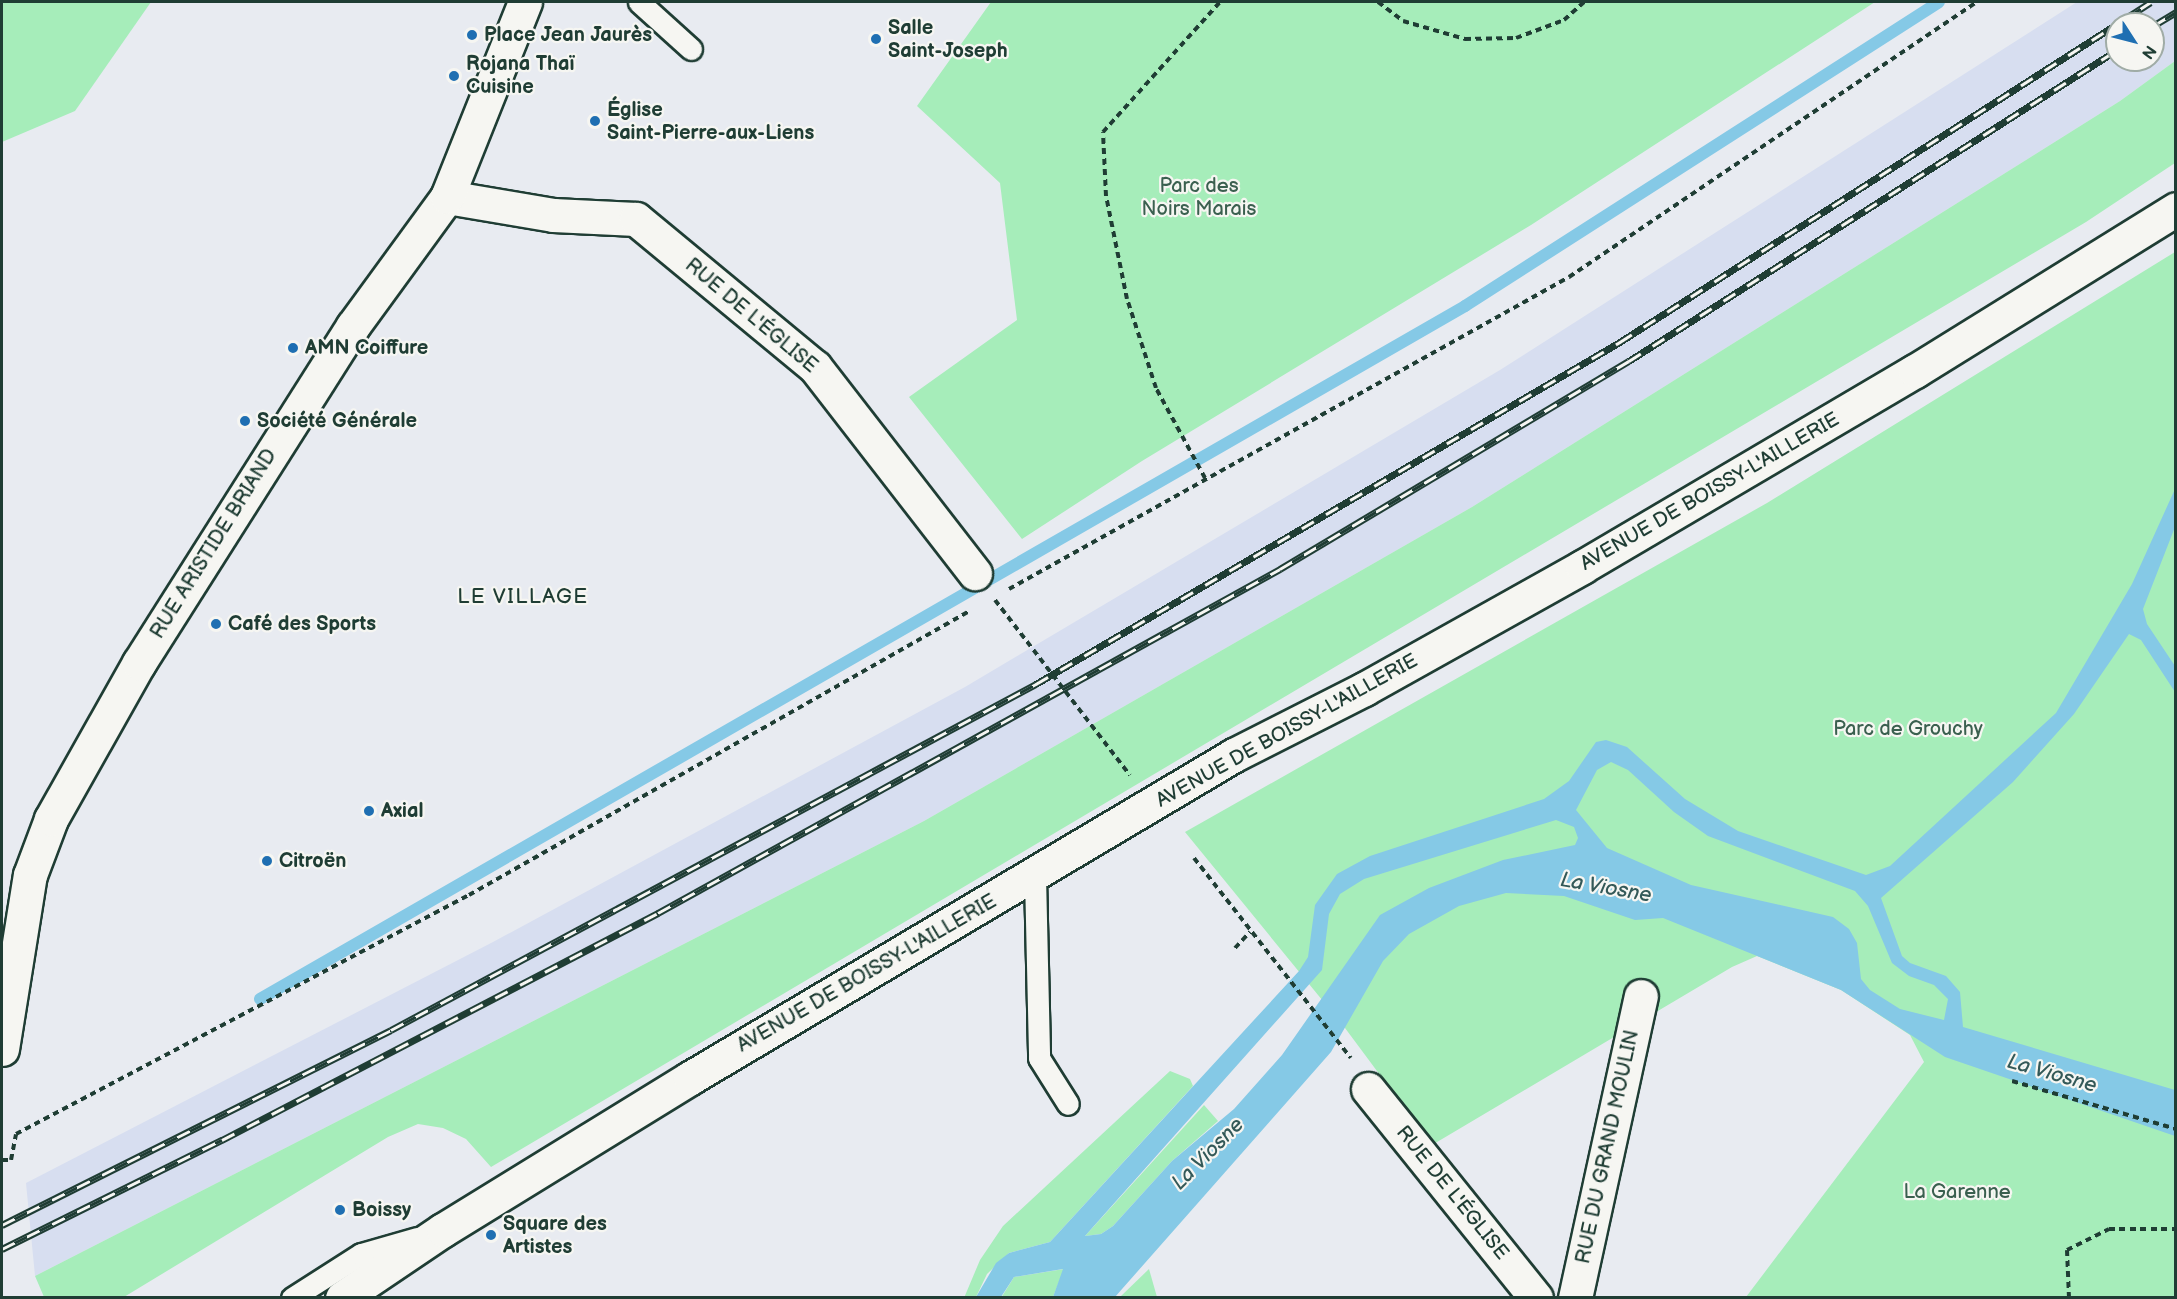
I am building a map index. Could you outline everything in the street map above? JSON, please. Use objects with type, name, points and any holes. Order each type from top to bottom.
[{"type":"street","name":"RUE ARISTIDE BRIAND","points":[[2,1049],[30,875],[51,819],[139,663],[340,346],[447,197],[525,2]]},
{"type":"street","name":"RUE DE L'ÉGLISE","points":[[447,197],[553,215],[636,219],[815,367],[984,585]]},
{"type":"street","name":"AVENUE DE BOISSY-L'AILLERIE","points":[[342,1298],[443,1230],[690,1078],[1035,876],[1234,755],[1364,689],[1593,561],[1915,371],[2175,209]]},
{"type":"street","name":"RUE DU GRAND MOULIN","points":[[1575,1298],[1641,996]]},
{"type":"street","name":"RUE DE L'ÉGLISE","points":[[1368,1089],[1536,1298]]},
{"type":"lane","points":[[639,2],[691,49]]},
{"type":"lane","points":[[1035,876],[1039,1058],[1068,1104]]},
{"type":"lane","points":[[292,1298],[361,1254],[443,1230]]},
{"type":"path","points":[[1205,478],[1156,388],[1127,298],[1106,196],[1103,132],[1220,2]]},
{"type":"path","points":[[1378,2],[1403,21],[1464,39],[1516,38],[1564,20],[1584,2]]},
{"type":"path","points":[[984,585],[1136,783]]},
{"type":"path","points":[[1194,858],[1286,979],[1348,1053]]},
{"type":"path","points":[[1235,948],[1250,932]]},
{"type":"path","points":[[2013,1081],[2175,1129]]},
{"type":"path","points":[[2069,1298],[2067,1250],[2109,1229],[2175,1229]]},
{"type":"shaded area","points":[[2077,2],[2175,2],[2175,61],[2165,68],[2165,12],[2105,12],[2105,72],[2160,72],[2120,101],[1472,507],[924,821],[35,1276],[26,1183],[493,942],[965,687],[1500,370]]},
{"type":"green space","points":[[2,2],[151,2],[75,111],[2,142]]},
{"type":"green space","name":"Parc des Noirs Marais","points":[[991,2],[1875,2],[1531,225],[1142,461],[1022,539],[909,397],[1017,320],[1000,183],[917,106]]},
{"type":"green space","points":[[2175,61],[2175,163],[2086,222],[491,1167],[466,1139],[443,1128],[418,1124],[388,1137],[124,1297],[44,1297],[35,1276],[924,821],[1472,507],[2120,101],[2160,72],[2165,72],[2165,68]]},
{"type":"green space","name":"Parc de Grouchy","points":[[2175,252],[2175,1297],[1746,1297],[1924,1062],[1910,1035],[1841,990],[1757,956],[1732,967],[1432,1145],[1345,1028],[1185,832],[1767,503]]},
{"type":"green space","points":[[1170,1071],[1190,1079],[1193,1086],[1050,1242],[1009,1253],[987,1274],[976,1297],[964,1298],[980,1260],[1003,1226]]},
{"type":"green space","points":[[1204,1105],[1218,1121],[1172,1161],[1113,1226],[1101,1234],[1085,1236]]},
{"type":"green space","points":[[1064,1269],[1053,1297],[1001,1298],[1014,1277]]},
{"type":"green space","points":[[1149,1269],[1157,1297],[1120,1297]]},
{"type":"water","name":"La Viosne","points":[[2175,489],[2175,527],[2143,609],[2147,624],[2175,666],[2175,692],[2141,640],[2129,634],[2074,714],[2013,782],[1881,898],[1902,956],[1910,963],[1946,976],[1960,992],[1963,1027],[2175,1090],[2175,1136],[1945,1057],[1841,990],[1663,918],[1635,920],[1564,896],[1506,893],[1459,906],[1409,934],[1383,961],[1331,1052],[1115,1297],[1053,1297],[1063,1269],[1014,1277],[1001,1297],[976,1297],[996,1263],[1009,1253],[1050,1242],[1299,971],[1308,957],[1315,905],[1337,874],[1370,856],[1544,799],[1569,781],[1596,742],[1606,740],[1627,747],[1685,799],[1738,831],[1866,875],[1890,866],[2056,713],[2132,584]],"holes":[[[1611,762],[1628,770],[1674,812],[1708,836],[1855,891],[1868,906],[1892,963],[1909,976],[1934,985],[1948,999],[1944,1020],[1900,1009],[1870,990],[1861,979],[1857,943],[1849,929],[1833,917],[1691,885],[1607,848],[1576,810],[1597,770]],[[1556,820],[1574,827],[1578,838],[1575,845],[1503,860],[1429,888],[1380,915],[1282,1055],[1234,1109],[1172,1161],[1113,1226],[1101,1234],[1085,1236],[1322,970],[1329,914],[1340,894],[1364,879]]]},
{"type":"waterway","points":[[260,999],[1465,306],[1939,2]]},
{"type":"railway","points":[[2136,12],[2151,2]]},
{"type":"railway","points":[[2165,19],[2176,12]]},
{"type":"railway","points":[[2,1225],[391,1030],[1036,684],[1620,342],[2105,32]]},
{"type":"railway","points":[[2,1249],[222,1140],[658,913],[1280,569],[1629,361],[2105,58]]},
{"type":"place","name":"Place Jean Jaurès","points":[[472,35]]},
{"type":"place","name":"Salle Saint-Joseph","points":[[876,39]]},
{"type":"place","name":"Rojana Thaï Cuisine","points":[[454,76]]},
{"type":"place","name":"Église Saint-Pierre-aux-Liens","points":[[595,121]]},
{"type":"place","name":"AMN Coiffure","points":[[293,348]]},
{"type":"place","name":"Société Générale","points":[[245,421]]},
{"type":"place","name":"Café des Sports","points":[[216,624]]},
{"type":"place","name":"Axial","points":[[369,811]]},
{"type":"place","name":"Citroën","points":[[267,861]]},
{"type":"place","name":"Boissy","points":[[340,1210]]},
{"type":"place","name":"Square des Artistes","points":[[491,1235]]},
{"type":"district","name":"LE VILLAGE","points":[[523,597]]},
{"type":"park label","name":"La Garenne","points":[[1957,1192]]}]
